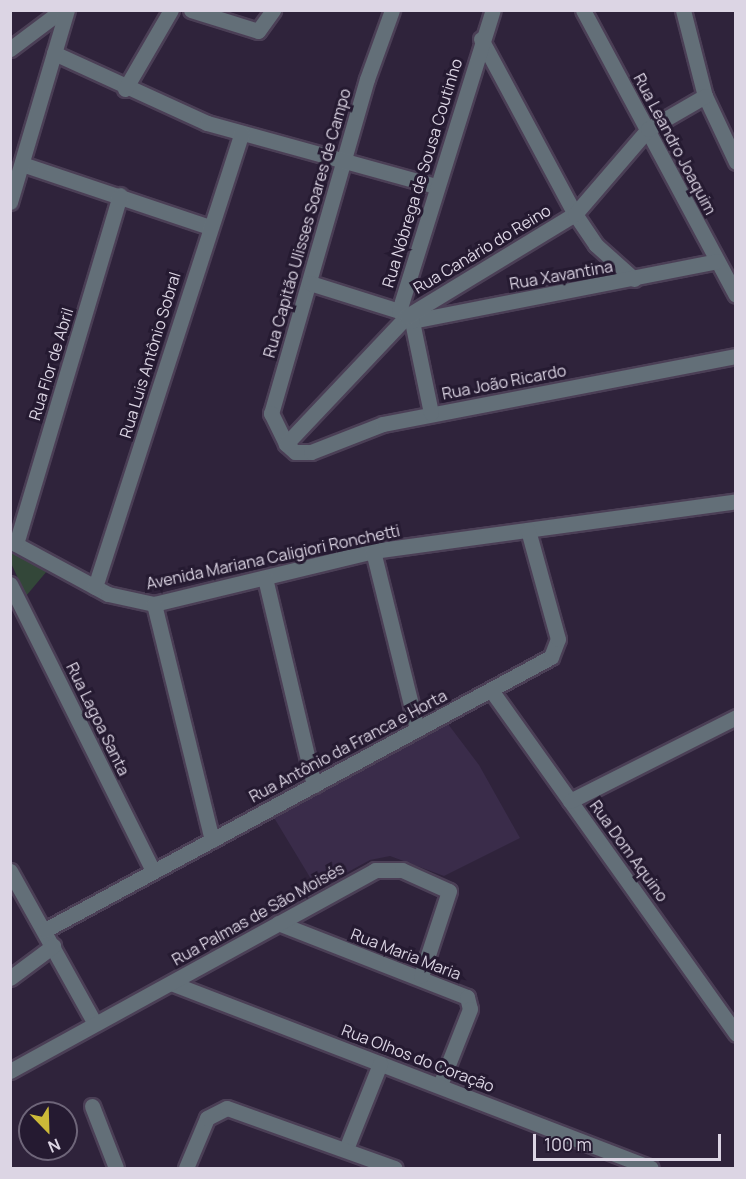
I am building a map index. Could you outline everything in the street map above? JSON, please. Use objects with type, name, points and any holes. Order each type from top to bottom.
[{"type":"street","points":[[10,49],[62,10]]},
{"type":"street","points":[[10,202],[67,10]]},
{"type":"street","points":[[125,89],[171,10]]},
{"type":"street","points":[[191,10],[258,31],[273,10]]},
{"type":"street","name":"Rua Capitão Ulisses Soares de Campo","points":[[286,444],[271,413],[346,161],[367,79],[392,10]]},
{"type":"street","name":"Rua Nóbrega de Sousa Coutinho","points":[[431,413],[406,316],[435,186],[481,39],[493,10]]},
{"type":"street","name":"Rua Leandro Joaquim","points":[[583,10],[735,295]]},
{"type":"street","points":[[683,10],[705,96],[735,162]]},
{"type":"street","points":[[481,39],[575,214],[596,245],[634,279]]},
{"type":"street","points":[[54,53],[125,89],[242,133],[435,186]]},
{"type":"street","name":"Rua Canário do Reino","points":[[286,444],[406,316],[575,214],[648,129],[705,96]]},
{"type":"street","points":[[717,123],[735,132]]},
{"type":"street","name":"Rua Luis Antônio Sobral","points":[[95,587],[208,227],[242,133]]},
{"type":"street","points":[[22,164],[120,195],[208,227]]},
{"type":"street","name":"Rua Flor de Abril","points":[[13,542],[120,195]]},
{"type":"street","name":"Rua Xavantina","points":[[310,283],[406,316],[634,279],[717,261]]},
{"type":"street","name":"Rua João Ricardo","points":[[286,444],[311,452],[383,424],[431,413],[735,356]]},
{"type":"street","name":"Avenida Mariana Caligiori Ronchetti","points":[[13,542],[95,587],[132,603],[154,604],[373,551],[735,501]]},
{"type":"street","name":"Rua Antônio da Franca e Horta","points":[[45,930],[551,657],[557,648],[528,530]]},
{"type":"street","points":[[373,551],[417,729]]},
{"type":"street","points":[[265,578],[315,785]]},
{"type":"street","name":"Rua Lagoa Santa","points":[[10,584],[153,871]]},
{"type":"street","points":[[154,604],[212,840]]},
{"type":"street","name":"Rua Dom Aquino","points":[[491,690],[735,1034]]},
{"type":"street","points":[[570,801],[735,717]]},
{"type":"street","name":"Rua Palmas de São Moisés","points":[[10,1071],[94,1022],[171,983],[375,870],[402,870],[450,894],[421,976]]},
{"type":"street","points":[[10,871],[45,930],[94,1022]]},
{"type":"street","name":"Rua Maria Maria","points":[[278,923],[421,976],[469,1002],[440,1085]]},
{"type":"street","points":[[10,978],[53,946]]},
{"type":"street","name":"Rua Olhos do Coração","points":[[171,983],[651,1168]]},
{"type":"street","points":[[346,1149],[380,1064]]},
{"type":"street","points":[[92,1106],[116,1168]]},
{"type":"street","points":[[186,1168],[207,1118],[227,1108],[395,1168]]},
{"type":"shaded area","points":[[448,724],[479,765],[520,838],[444,876],[390,856],[370,860],[317,889],[273,816]]},
{"type":"green space","points":[[10,552],[47,571],[26,596],[11,563]]}]
